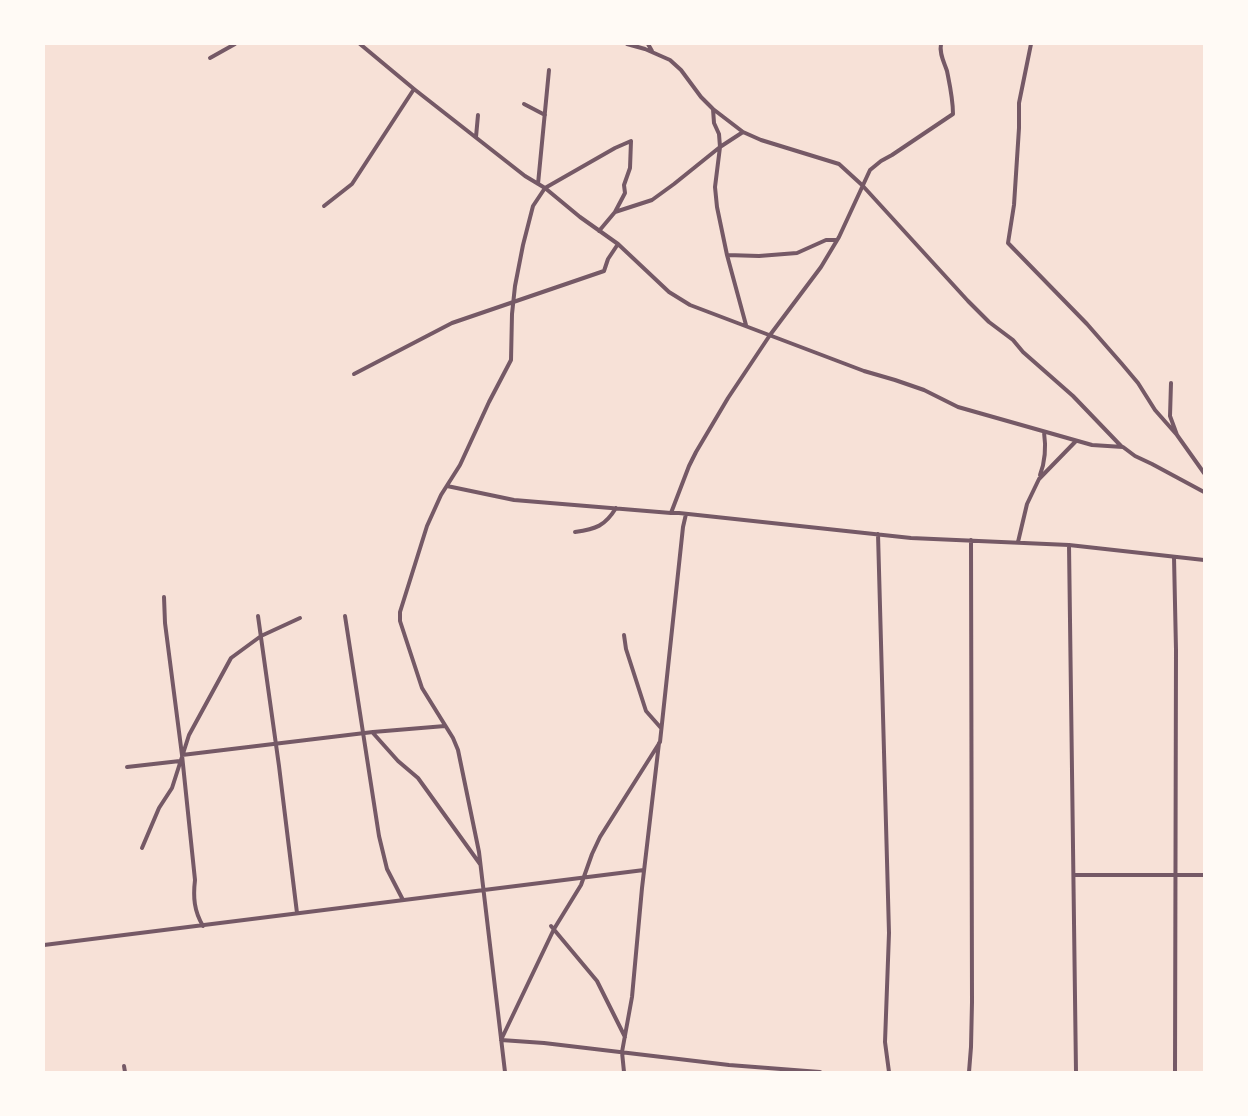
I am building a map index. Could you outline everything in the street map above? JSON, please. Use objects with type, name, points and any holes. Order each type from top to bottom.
[{"type":"street","points":[[210,58],[235,44]]},
{"type":"street","points":[[360,44],[525,176],[545,188],[618,244],[669,292],[690,305],[905,383],[958,407],[1092,445],[1123,447]]},
{"type":"street","points":[[627,44],[670,60],[713,109],[743,132],[760,140],[839,164],[862,185],[989,322],[1013,340],[1123,447],[1135,456],[1204,492]]},
{"type":"street","points":[[648,44],[653,52]]},
{"type":"street","points":[[671,513],[696,452],[728,398],[770,335],[821,267],[837,240],[870,170],[954,114],[946,68],[940,50],[941,44]]},
{"type":"street","points":[[1031,44],[1019,102],[1014,205],[1008,243],[1087,324],[1122,364],[1204,473]]},
{"type":"street","points":[[538,184],[549,70]]},
{"type":"street","points":[[324,206],[352,184],[414,89]]},
{"type":"street","points":[[524,104],[544,115]]},
{"type":"street","points":[[713,109],[720,147],[715,187],[717,207],[746,326]]},
{"type":"street","points":[[476,137],[478,115]]},
{"type":"street","points":[[615,212],[652,200],[743,132]]},
{"type":"street","points":[[505,1072],[480,864],[458,750],[422,688],[399,617],[427,526],[441,495],[460,465],[511,360],[513,302],[533,206],[545,188],[631,141],[630,168],[624,185],[626,193],[615,212],[599,231]]},
{"type":"street","points":[[727,255],[759,256],[797,253],[826,240],[837,240]]},
{"type":"street","points":[[354,374],[452,323],[604,271],[608,259],[618,244]]},
{"type":"street","points":[[1171,383],[1170,416],[1177,435]]},
{"type":"street","points":[[1018,542],[1027,504],[1043,466],[1044,432]]},
{"type":"street","points":[[1038,479],[1076,441]]},
{"type":"street","points":[[447,486],[514,500],[686,514],[911,538],[1069,545],[1204,560]]},
{"type":"street","points":[[575,532],[592,530],[602,525],[616,508]]},
{"type":"street","points":[[624,1072],[622,1052],[632,997],[644,870],[686,514]]},
{"type":"street","points":[[878,534],[889,933],[885,1042],[889,1072]]},
{"type":"street","points":[[969,1072],[972,1002],[971,540]]},
{"type":"street","points":[[1069,545],[1076,1072]]},
{"type":"street","points":[[1174,557],[1176,651],[1175,1072]]},
{"type":"street","points":[[164,597],[195,880],[193,897],[197,916],[203,926]]},
{"type":"street","points":[[258,616],[297,914]]},
{"type":"street","points":[[345,616],[379,836],[387,869],[403,900]]},
{"type":"street","points":[[142,848],[159,808],[172,788],[189,735],[231,658],[261,636],[300,618]]},
{"type":"street","points":[[624,635],[626,649],[646,711],[661,728]]},
{"type":"street","points":[[182,755],[373,732],[445,726]]},
{"type":"street","points":[[373,732],[398,761],[418,778],[480,864]]},
{"type":"street","points":[[501,1040],[553,927],[584,879],[600,837],[660,742]]},
{"type":"street","points":[[127,767],[180,761]]},
{"type":"street","points":[[44,945],[644,870]]},
{"type":"street","points":[[1074,875],[1204,875]]},
{"type":"street","points":[[553,927],[597,981],[625,1037]]},
{"type":"street","points":[[501,1040],[544,1042],[729,1065],[820,1072]]},
{"type":"street","points":[[124,1066],[125,1072]]}]
